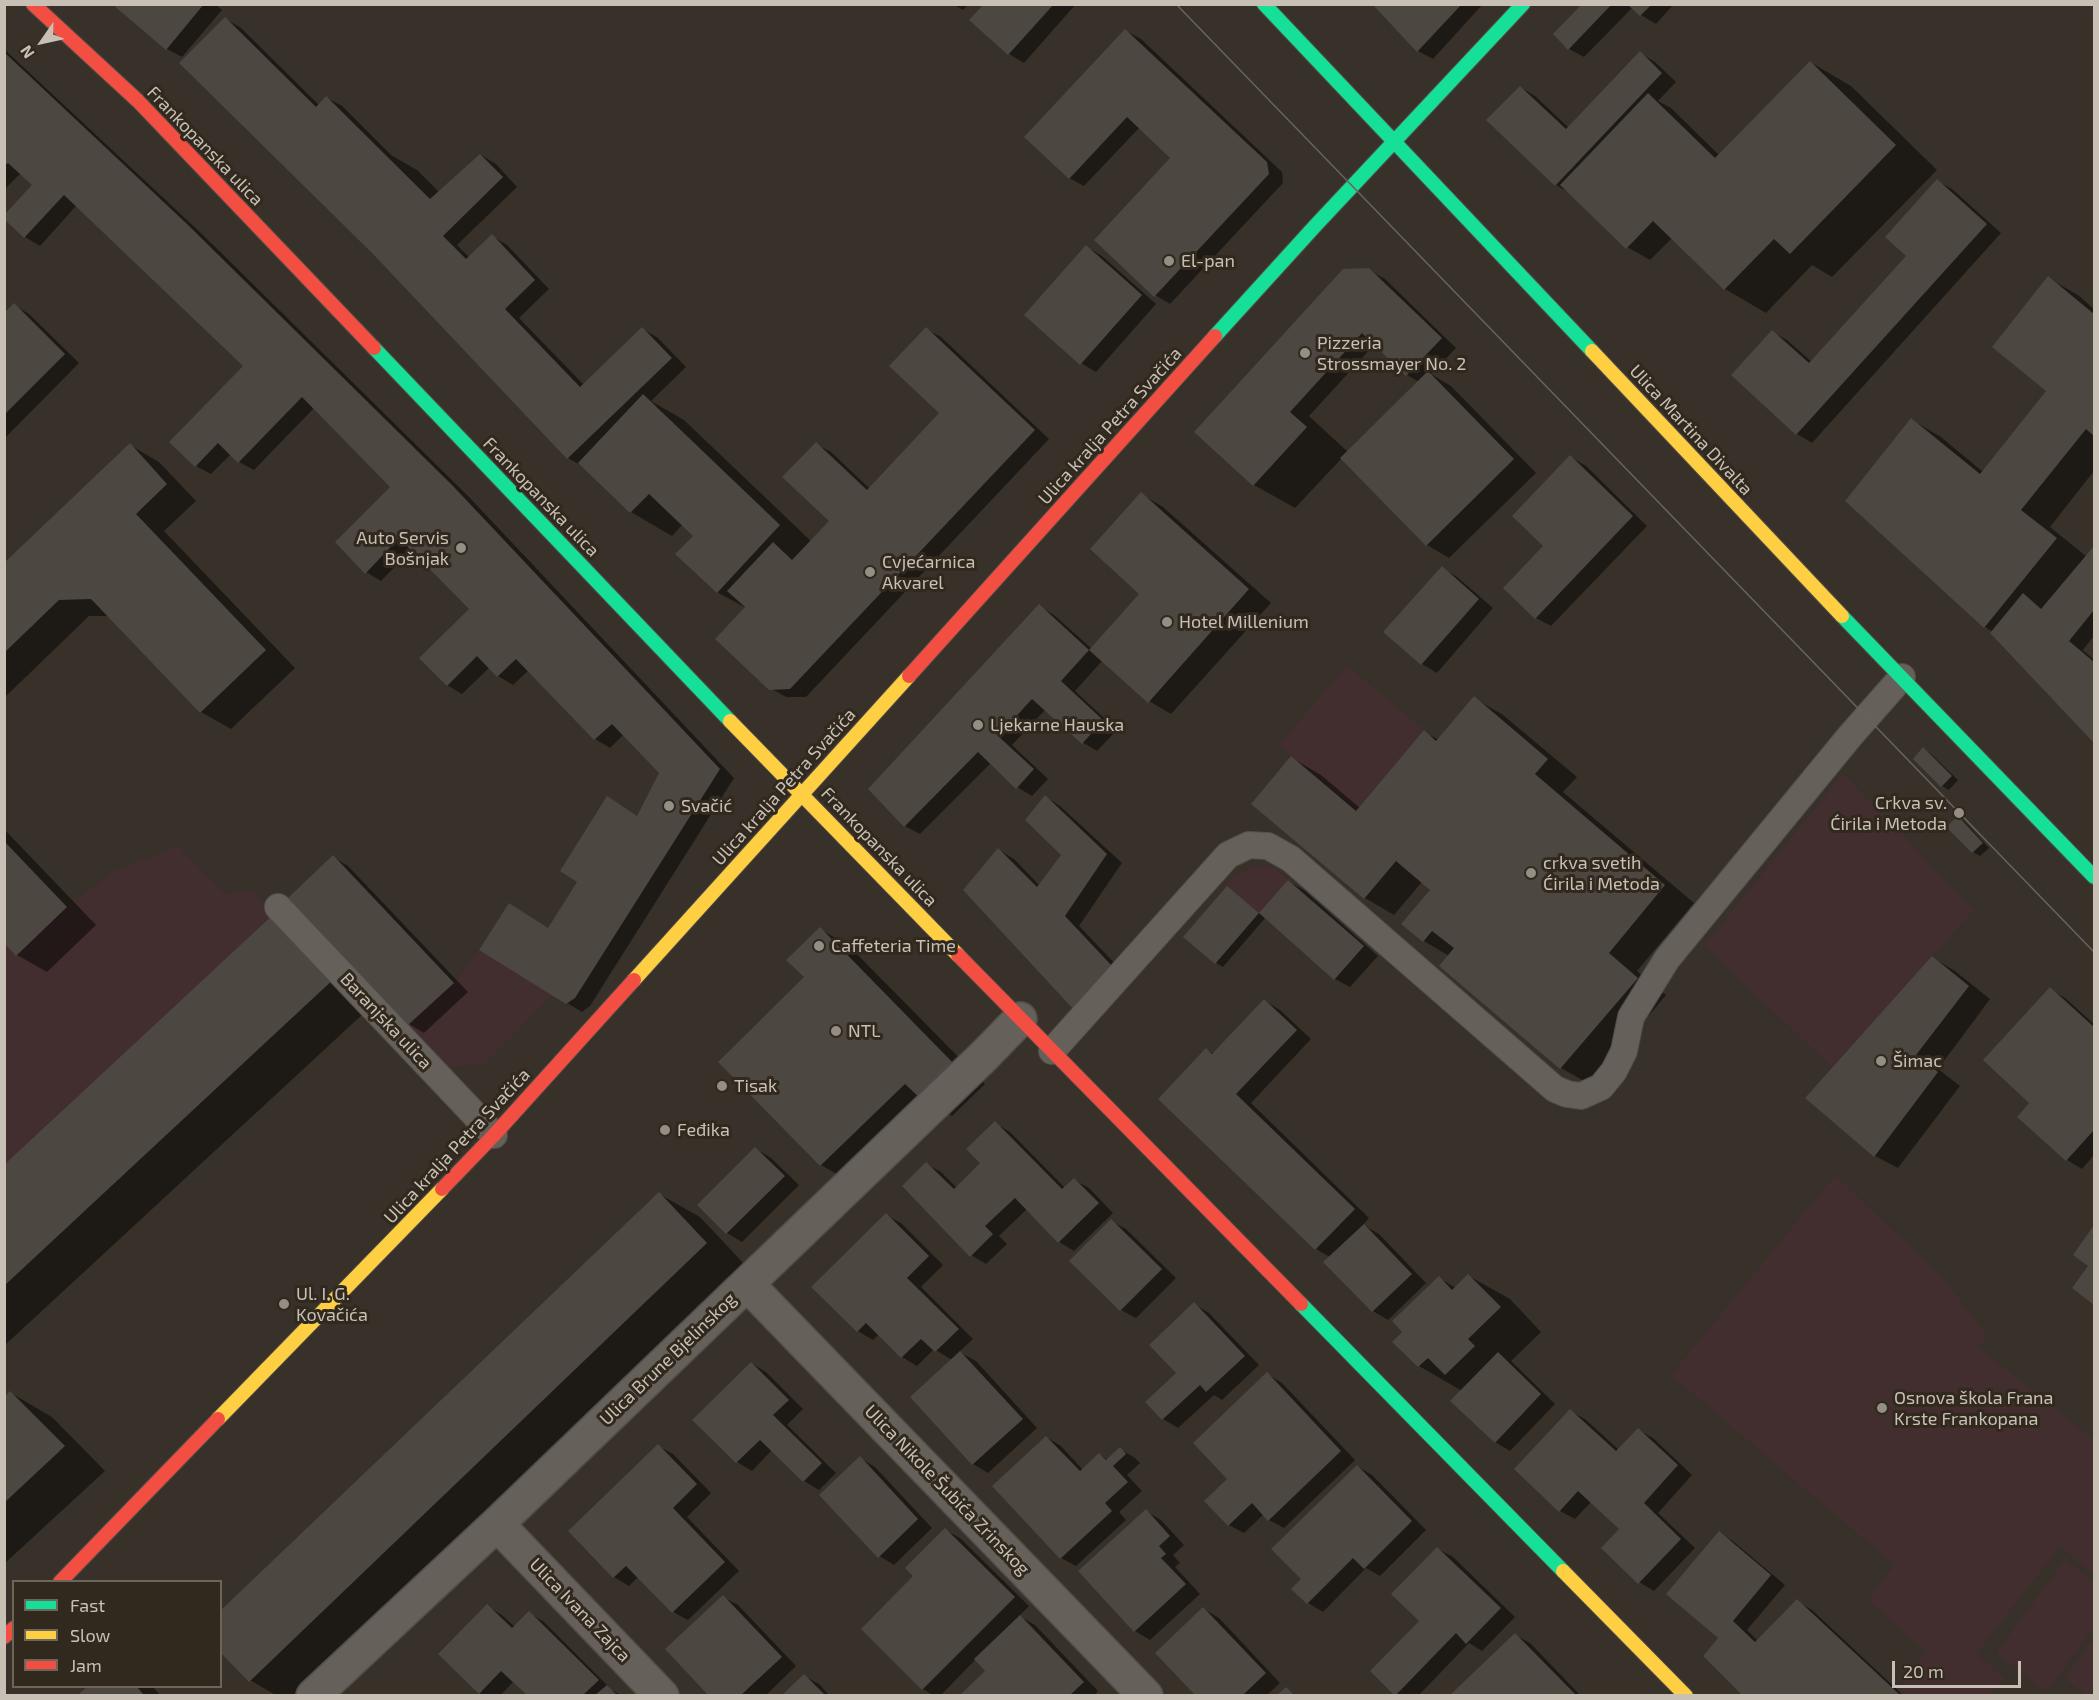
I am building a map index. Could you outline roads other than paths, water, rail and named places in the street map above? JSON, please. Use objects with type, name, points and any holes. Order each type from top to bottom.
[{"type":"street","name":"Frankopanska ulica","points":[[33,4],[138,101],[738,729],[1020,1019],[1686,1695]]},
{"type":"street","name":"Ulica Martina Divalta","points":[[1264,4],[2094,877]]},
{"type":"street","name":"Ulica kralja Petra Svačića","points":[[61,1580],[495,1135],[1394,142],[1467,67],[1523,4]]},
{"type":"street","name":"Ulica Brune Bjelinskog","points":[[313,1695],[497,1524],[1020,1019]]},
{"type":"street","name":"Ulica Nikole Šubića Zrinskog","points":[[747,1284],[1146,1695]]},
{"type":"street","name":"Ulica Ivana Zajca","points":[[497,1524],[663,1695]]},
{"type":"lane","points":[[1052,1051],[1228,855],[1249,845],[1268,846],[1292,859],[1555,1089],[1581,1096],[1601,1087],[1614,1071],[1624,1051],[1631,1017],[1667,959],[1850,736],[1902,677]]},
{"type":"lane","name":"Baranjska ulica","points":[[278,907],[495,1135]]},
{"type":"tram line","points":[[1176,4],[2094,952]]},
{"type":"place","name":"El-pan","points":[[1169,261]]},
{"type":"place","name":"Pizzeria Strossmayer No. 2","points":[[1305,353]]},
{"type":"place","name":"Auto Servis Bošnjak","points":[[461,548]]},
{"type":"place","name":"Cvjećarnica Akvarel","points":[[870,572]]},
{"type":"place","name":"Hotel Millenium","points":[[1167,622]]},
{"type":"place","name":"Ljekarne Hauska","points":[[978,725]]},
{"type":"place","name":"Svačić","points":[[669,806]]},
{"type":"place","name":"Crkva sv. Ćirila i Metoda","points":[[1959,813]]},
{"type":"place","name":"crkva svetih Ćirila i Metoda","points":[[1531,873]]},
{"type":"place","name":"Caffeteria Time","points":[[819,946]]},
{"type":"place","name":"NTL","points":[[836,1031]]},
{"type":"place","name":"Šimac","points":[[1881,1061]]},
{"type":"place","name":"Tisak","points":[[722,1086]]},
{"type":"place","name":"Feđika","points":[[665,1130]]},
{"type":"place","name":"Ul. I. G. Kovačića","points":[[284,1304]]},
{"type":"place","name":"Osnova škola Frana Krste Frankopana","points":[[1882,1408]]}]
